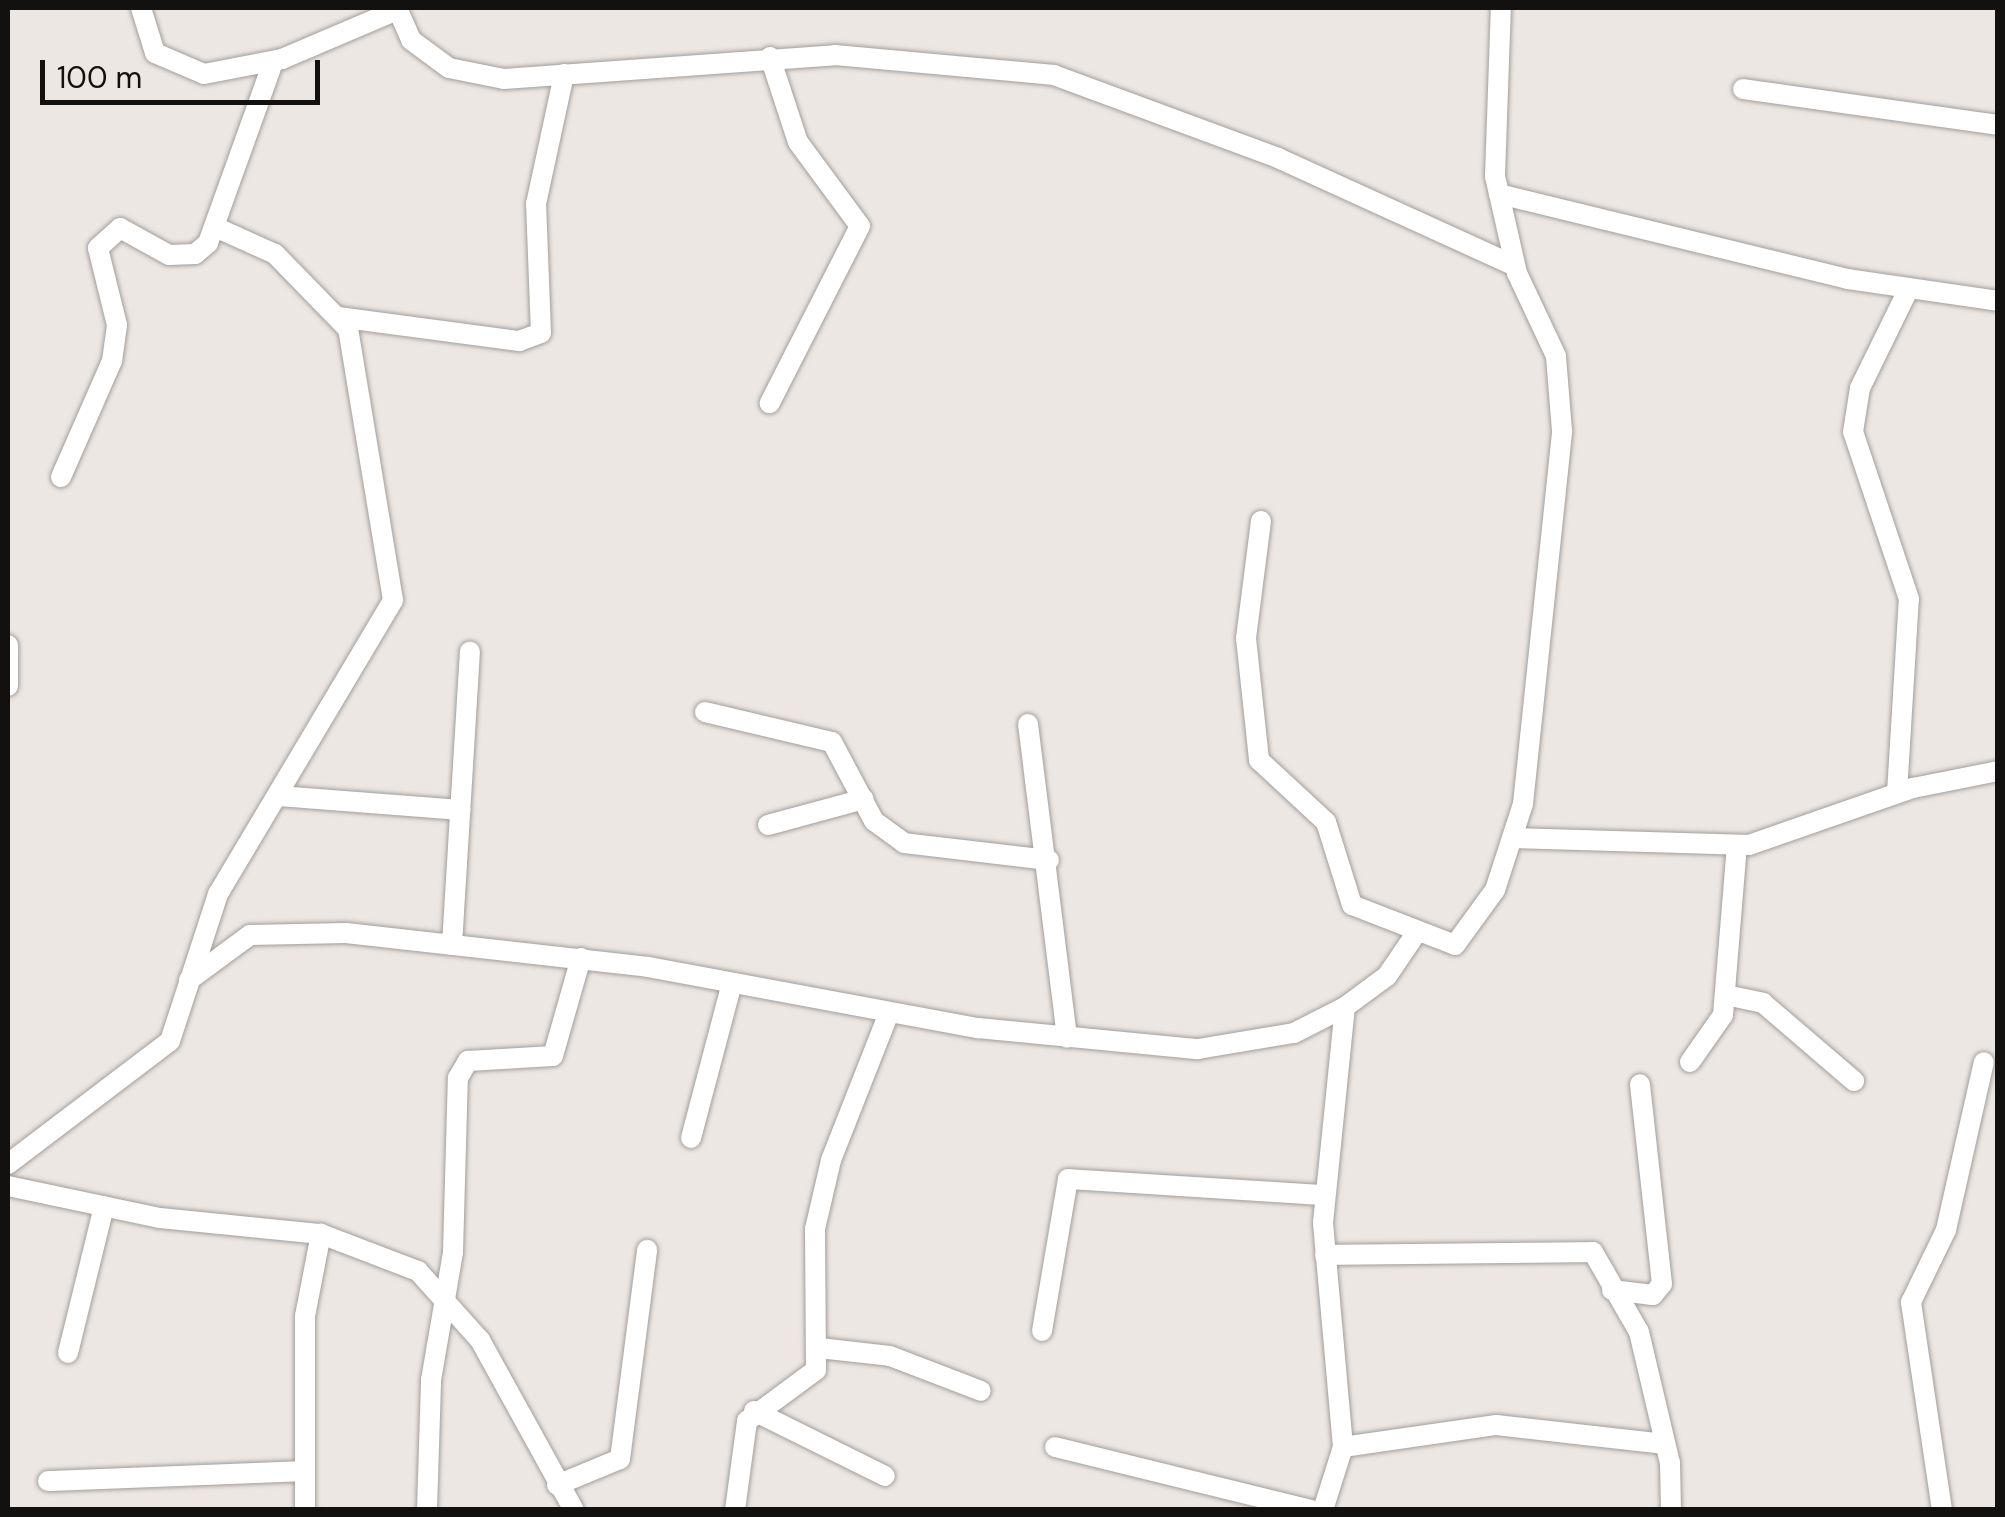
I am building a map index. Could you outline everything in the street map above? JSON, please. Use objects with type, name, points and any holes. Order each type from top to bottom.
[{"type":"street","points":[[141,8],[155,53],[176,69],[204,74],[273,62],[397,9],[411,40],[449,68],[504,79],[770,57],[926,57],[1054,75],[1278,158],[1515,266]]},
{"type":"street","points":[[1260,521],[1246,638],[1258,760],[1326,822],[1352,905],[1443,948],[1464,939],[1514,838],[1531,750],[1562,430],[1556,356],[1515,266],[1498,194],[1501,8]]},
{"type":"street","points":[[770,57],[798,142],[860,226],[770,403]]},
{"type":"street","points":[[61,476],[112,361],[117,325],[98,264],[104,237],[128,228],[152,249],[184,257],[215,227],[273,62]]},
{"type":"street","points":[[338,317],[518,340],[541,333],[536,204],[564,74]]},
{"type":"street","points":[[1743,89],[1998,125]]},
{"type":"street","points":[[1498,194],[1910,288],[1998,301]]},
{"type":"street","points":[[8,1164],[159,1054],[190,980],[204,923],[393,600],[354,342],[338,317],[263,245],[215,227]]},
{"type":"street","points":[[1897,793],[1908,599],[1854,432],[1860,388],[1910,288]]},
{"type":"street","points":[[8,646],[8,686]]},
{"type":"street","points":[[452,944],[470,652]]},
{"type":"street","points":[[705,712],[832,742],[864,799],[904,843],[1049,860]]},
{"type":"street","points":[[1028,724],[1049,860],[1067,1038]]},
{"type":"street","points":[[1514,838],[1737,846],[1897,793],[1998,771]]},
{"type":"street","points":[[279,796],[460,810]]},
{"type":"street","points":[[768,825],[864,799]]},
{"type":"street","points":[[1690,1062],[1719,1027],[1726,994],[1737,846]]},
{"type":"street","points":[[190,980],[234,943],[277,930],[581,958],[889,1012],[1067,1038],[1234,1048],[1294,1033],[1345,1007],[1386,976],[1415,935]]},
{"type":"street","points":[[427,1510],[431,1380],[446,1296],[462,1066],[553,1056],[581,958]]},
{"type":"street","points":[[692,1138],[732,983]]},
{"type":"street","points":[[1726,994],[1763,1004],[1854,1081]]},
{"type":"street","points":[[1323,1510],[1343,1447],[1325,1254],[1324,1195],[1345,1007]]},
{"type":"street","points":[[735,1510],[754,1411],[809,1378],[818,1348],[815,1229],[831,1160],[889,1012]]},
{"type":"street","points":[[1942,1510],[1911,1302],[1946,1230],[1984,1062]]},
{"type":"street","points":[[1612,1290],[1653,1295],[1662,1284],[1640,1084]]},
{"type":"street","points":[[1042,1332],[1068,1179],[1324,1195]]},
{"type":"street","points":[[8,1186],[104,1206],[321,1234],[397,1260],[446,1296],[574,1510]]},
{"type":"street","points":[[68,1353],[104,1206]]},
{"type":"street","points":[[305,1510],[305,1316],[321,1234]]},
{"type":"street","points":[[558,1485],[620,1460],[647,1250]]},
{"type":"street","points":[[1325,1254],[1583,1250],[1599,1258],[1612,1290],[1639,1332],[1665,1444],[1671,1510]]},
{"type":"street","points":[[818,1348],[890,1356],[980,1391]]},
{"type":"street","points":[[754,1411],[885,1476]]},
{"type":"street","points":[[1343,1447],[1496,1425],[1665,1444]]},
{"type":"street","points":[[1055,1446],[1311,1510]]},
{"type":"street","points":[[48,1480],[304,1471]]}]
